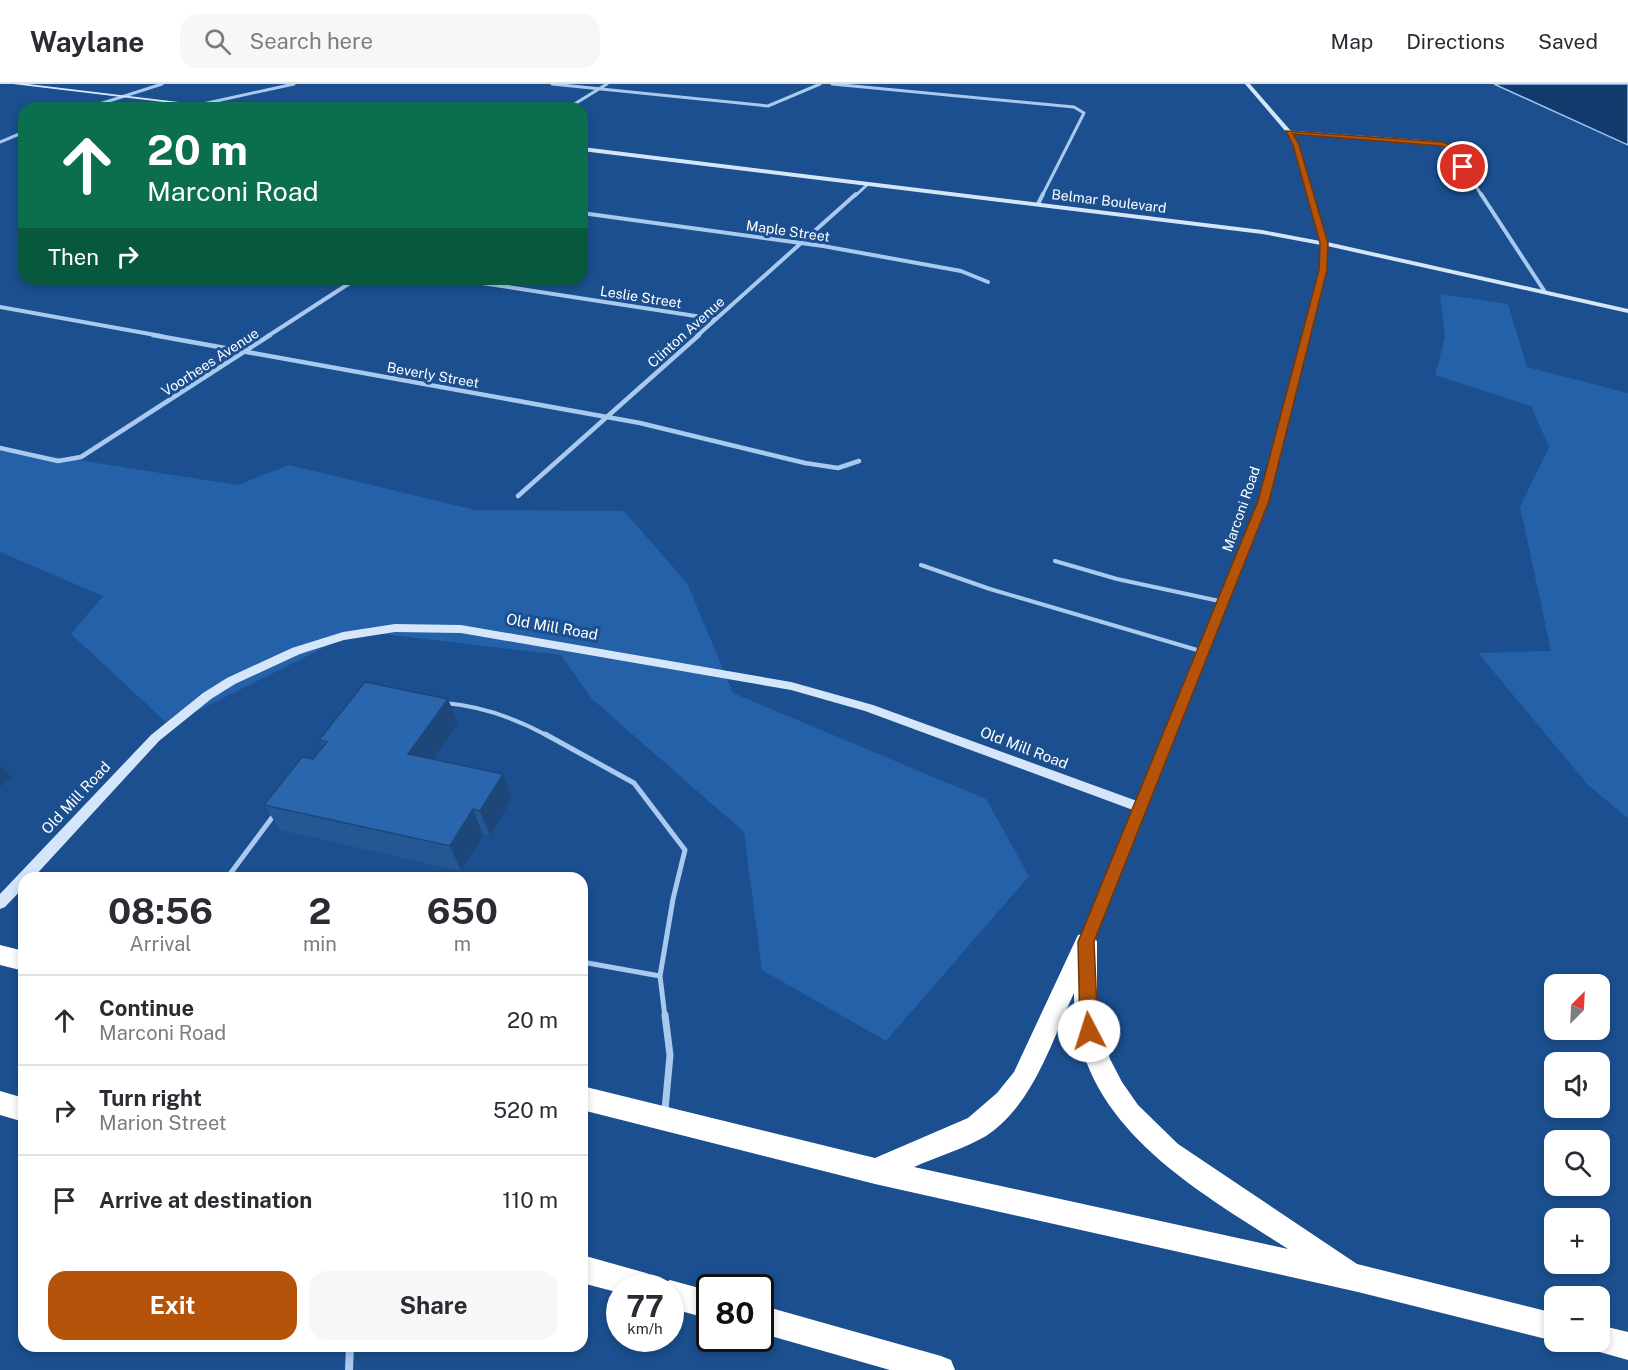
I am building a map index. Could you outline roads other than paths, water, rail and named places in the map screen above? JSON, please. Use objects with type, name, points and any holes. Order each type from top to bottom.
[{"type":"highway","points":[[875,1171],[977,1127],[1006,1101],[1022,1080],[1086,942]]},
{"type":"highway","points":[[1086,942],[1089,1031],[1102,1069],[1123,1106],[1137,1124],[1166,1153],[1358,1278]]},
{"type":"highway","points":[[0,955],[18,960]]},
{"type":"highway","points":[[588,1100],[875,1171],[1358,1278],[1544,1324]]},
{"type":"highway","points":[[0,1103],[18,1108]]},
{"type":"highway","points":[[588,1271],[606,1276]]},
{"type":"highway","points":[[774,1323],[941,1370]]},
{"type":"highway","points":[[1610,1341],[1628,1346]]},
{"type":"street","points":[[15,84],[172,102]]},
{"type":"street","points":[[104,102],[162,84]]},
{"type":"street","points":[[212,102],[294,84]]},
{"type":"street","points":[[552,84],[768,106],[781,104],[804,87],[820,84]]},
{"type":"street","points":[[578,102],[607,84]]},
{"type":"street","points":[[832,84],[1059,104],[1080,109],[1084,113],[1038,204]]},
{"type":"street","name":"Marconi Road","points":[[1086,942],[1267,490],[1323,270],[1324,243],[1296,145],[1288,132],[1246,84]]},
{"type":"street","points":[[1288,132],[1430,142],[1452,148],[1498,224],[1545,292]]},
{"type":"street","points":[[0,142],[18,134]]},
{"type":"street","name":"Belmar Boulevard","points":[[588,150],[1252,230],[1324,243],[1628,311]]},
{"type":"street","name":"Clinton Avenue","points":[[518,496],[868,184]]},
{"type":"street","name":"Maple Street","points":[[588,214],[802,243],[961,271],[988,282]]},
{"type":"street","name":"Voorhees Avenue","points":[[0,448],[50,460],[73,459],[90,453],[347,285]]},
{"type":"street","name":"Leslie Street","points":[[495,285],[716,319]]},
{"type":"street","name":"Beverly Street","points":[[0,307],[607,417],[806,463],[838,468],[859,461]]},
{"type":"street","name":"Old Mill Road","points":[[29,872],[155,738],[207,696],[231,681],[296,651],[343,636],[395,628],[461,629],[791,686],[869,708],[1140,807]]},
{"type":"street","name":"Old Mill Road","points":[[0,903],[18,884]]},
{"type":"street","points":[[349,1370],[350,1352]]},
{"type":"lane","points":[[1055,561],[1128,581],[1224,602]]},
{"type":"lane","points":[[921,565],[990,589],[1203,652]]},
{"type":"lane","points":[[433,702],[466,705],[532,727],[634,783],[685,850],[673,899],[660,976],[670,1055],[665,1119]]},
{"type":"lane","points":[[232,872],[279,809]]},
{"type":"lane","points":[[588,963],[660,976]]}]
